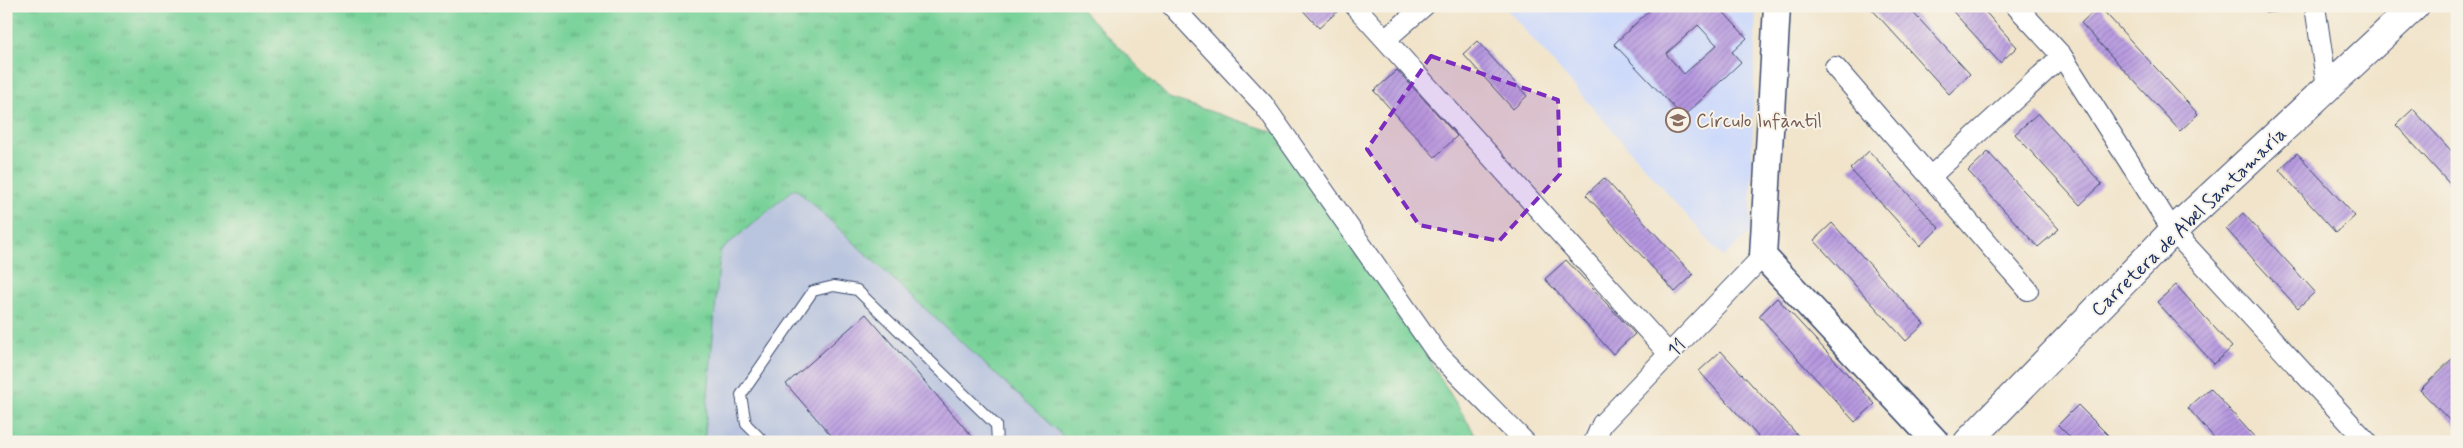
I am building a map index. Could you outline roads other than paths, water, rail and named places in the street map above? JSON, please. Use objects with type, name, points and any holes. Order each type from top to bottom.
[{"type":"main road","name":"Carretera de Abel Santamaría","points":[[1968,442],[2173,231],[2415,6]]},
{"type":"street","points":[[1172,6],[1263,104],[1437,353],[1524,442]]},
{"type":"street","points":[[1355,6],[1669,354]]},
{"type":"street","points":[[1386,39],[1424,6]]},
{"type":"street","points":[[1778,6],[1763,256],[1936,442]]},
{"type":"street","points":[[2016,6],[2062,56],[2173,231],[2368,442]]},
{"type":"street","points":[[2314,6],[2327,87]]},
{"type":"street","points":[[1930,177],[2062,56]]},
{"type":"street","points":[[1835,67],[2028,290]]},
{"type":"street","name":"11","points":[[1594,442],[1602,424],[1763,256]]},
{"type":"lane","points":[[764,442],[746,424],[741,395],[813,291],[834,286],[857,290],[996,425],[997,442]]},
{"type":"place","name":"Círculo Infantil","points":[[1678,120]]}]
